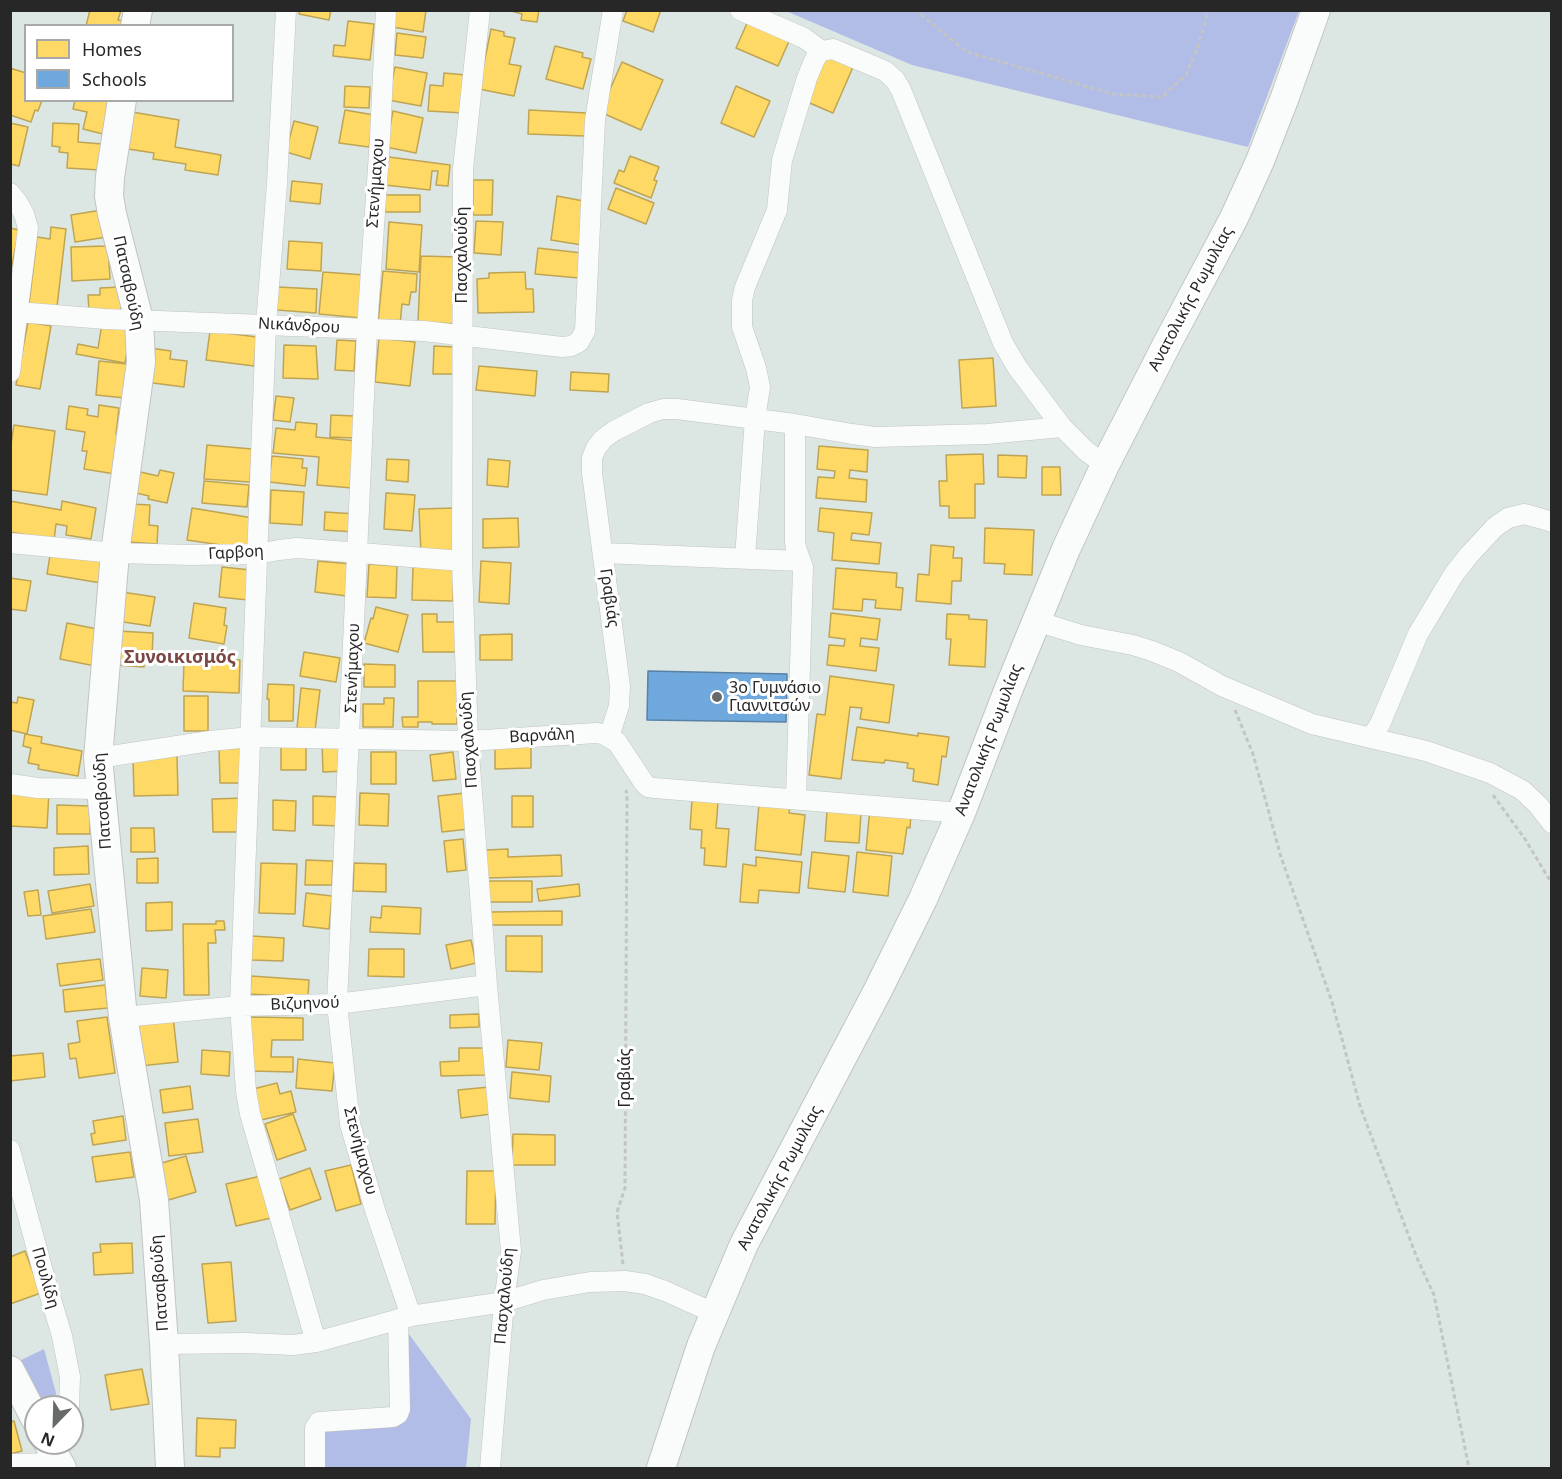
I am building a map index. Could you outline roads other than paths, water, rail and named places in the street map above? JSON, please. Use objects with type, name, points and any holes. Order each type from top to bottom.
[{"type":"street","points":[[286,10],[267,325],[240,1006],[250,1114],[316,1342]]},
{"type":"street","name":"Στενήμαχου","points":[[315,1468],[315,1428],[319,1422],[393,1417],[400,1409],[404,1317],[350,1124],[337,1004],[367,329],[386,10]]},
{"type":"street","name":"Πασχαλούδη","points":[[480,10],[463,169],[462,561],[468,741],[487,985],[512,1251],[504,1302],[490,1468]]},
{"type":"street","name":"Νικάνδρου","points":[[17,312],[139,320],[424,331],[572,346],[579,342],[585,331],[595,120],[613,10]]},
{"type":"street","points":[[741,10],[804,38],[822,51]]},
{"type":"street","name":"Ανατολικής Ρωμυλίας","points":[[661,1468],[714,1313],[744,1244],[873,1001],[918,909],[961,813],[1066,549],[1105,465],[1234,218],[1285,98],[1316,10]]},
{"type":"street","points":[[745,558],[759,378],[742,327],[742,300],[745,286],[777,210],[782,160],[807,78],[814,61],[822,51],[833,49],[885,71],[895,80],[1003,343],[1017,367],[1062,427],[1086,451],[1105,465]]},
{"type":"street","name":"Πατσαβούδη","points":[[122,102],[110,177],[110,196],[112,214],[139,320],[141,362],[115,553],[98,758],[123,1017],[154,1200],[170,1468]]},
{"type":"street","points":[[10,193],[21,208],[28,228],[10,372]]},
{"type":"street","name":"Γραβιάς","points":[[609,737],[619,706],[620,686],[592,473],[592,458],[603,439],[614,431],[649,413],[663,409],[795,424],[852,435],[902,437],[987,434],[1062,427]]},
{"type":"street","points":[[795,424],[795,542],[803,567],[796,799]]},
{"type":"street","points":[[1371,738],[1380,724],[1423,624],[1468,555],[1495,527],[1508,518],[1524,514],[1551,522]]},
{"type":"street","name":"Γαρβοη","points":[[10,543],[115,553],[191,555],[258,555],[297,548],[462,561]]},
{"type":"street","points":[[603,553],[801,561]]},
{"type":"street","points":[[1036,621],[1075,633],[1152,651],[1179,662],[1222,686],[1312,724],[1426,751],[1472,766],[1522,790],[1538,805],[1551,823]]},
{"type":"street","name":"Βαρνάλη","points":[[98,758],[251,737],[468,741],[596,733],[609,737]]},
{"type":"street","points":[[609,737],[617,742],[648,787],[961,813]]},
{"type":"street","points":[[10,784],[38,788],[100,789]]},
{"type":"street","name":"Βιζυηνού","points":[[123,1017],[240,1006],[337,1004],[487,985]]},
{"type":"street","name":"Πουλίδη","points":[[10,1150],[62,1336],[70,1377],[69,1395]]},
{"type":"street","points":[[164,1344],[279,1345],[316,1342],[404,1317],[504,1302],[543,1290],[590,1281],[625,1281],[645,1284],[714,1313]]},
{"type":"street","points":[[10,1370],[24,1397]]},
{"type":"street","points":[[10,1464],[50,1455]]},
{"type":"place","name":"3ο Γυμνάσιο Γιαννιτσών","points":[[717,697]]},
{"type":"district","name":"Συνοικισμός","points":[[180,658]]}]
